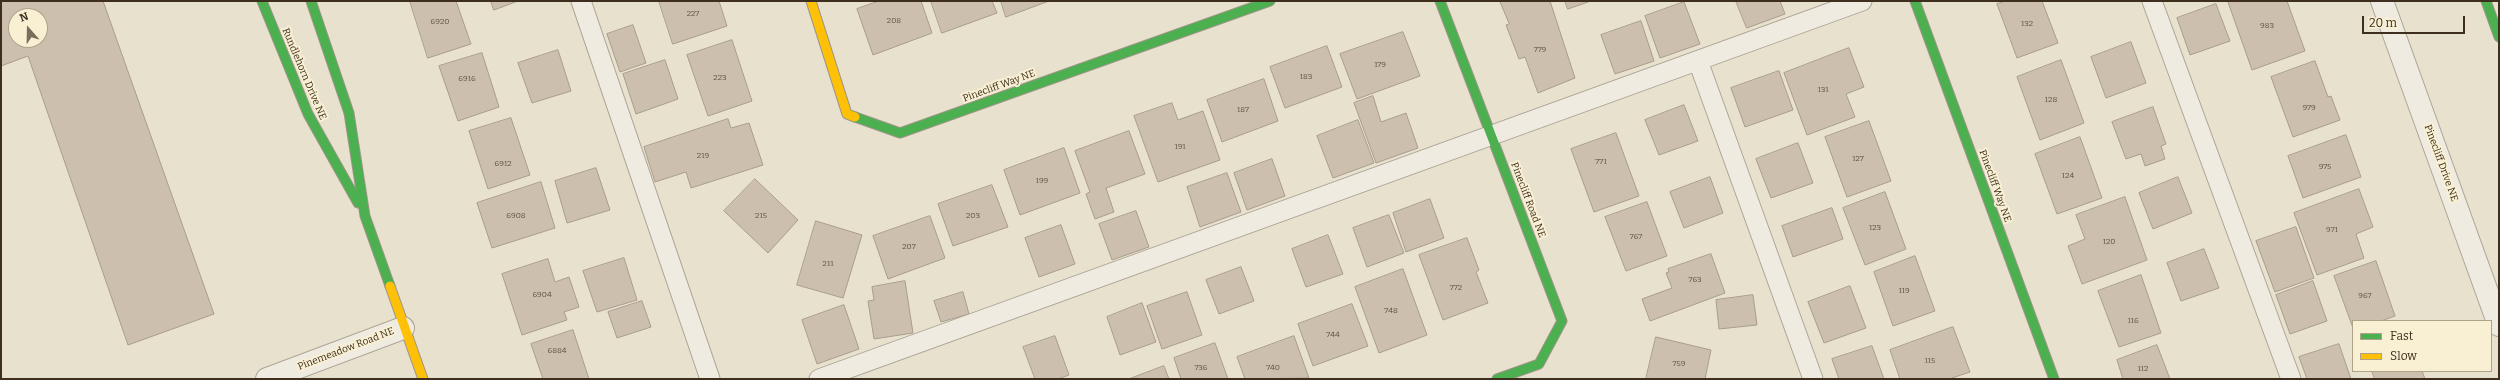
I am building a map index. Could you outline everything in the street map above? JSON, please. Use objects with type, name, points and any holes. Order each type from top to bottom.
[{"type":"street","name":"Rundlehorn Drive NE","points":[[262,1],[308,114],[365,216]]},
{"type":"street","name":"Rundlehorn Drive NE","points":[[311,1],[349,112],[365,216],[403,328],[423,379]]},
{"type":"street","name":"Pinecliff Way NE","points":[[811,1],[847,114],[900,133],[1270,1]]},
{"type":"street","name":"Pinecliff Road NE","points":[[1440,1],[1562,321],[1539,364],[1497,379]]},
{"type":"street","name":"Pinecliff Way NE","points":[[1915,1],[2054,379]]},
{"type":"street","name":"Pinecliff Drive NE","points":[[2382,1],[2499,324]]},
{"type":"street","points":[[2486,1],[2499,37]]},
{"type":"street","name":"Pinemeadow Road NE","points":[[267,379],[403,328]]},
{"type":"lane","points":[[581,1],[710,379]]},
{"type":"lane","points":[[819,379],[1862,1]]},
{"type":"lane","points":[[2152,1],[2291,379]]},
{"type":"lane","points":[[1698,61],[1813,379]]},
{"type":"building","points":[[1,1],[103,1],[214,314],[128,345],[28,56],[1,66]]},
{"type":"building","points":[[410,1],[456,1],[471,44],[428,58]]},
{"type":"building","points":[[491,1],[518,1],[494,10]]},
{"type":"building","points":[[659,1],[719,1],[727,26],[673,44]]},
{"type":"building","points":[[879,1],[921,1],[932,33],[873,55],[857,9]]},
{"type":"building","points":[[931,1],[992,1],[997,13],[942,33]]},
{"type":"building","points":[[1001,1],[1049,1],[1006,17]]},
{"type":"building","points":[[1500,1],[1550,1],[1575,78],[1538,93],[1525,57],[1519,59],[1506,25],[1509,24]]},
{"type":"building","points":[[1565,1],[1591,1],[1568,9]]},
{"type":"building","points":[[1736,1],[1780,1],[1785,14],[1747,28]]},
{"type":"building","points":[[2006,1],[2042,1],[2058,43],[2017,58],[1997,4]]},
{"type":"building","points":[[2287,1],[2305,51],[2252,70],[2228,2]]},
{"type":"building","points":[[1684,2],[1700,44],[1660,58],[1645,16]]},
{"type":"building","points":[[2216,4],[2230,41],[2190,55],[2177,18]]},
{"type":"building","points":[[1641,21],[1654,61],[1615,74],[1601,35]]},
{"type":"building","points":[[633,25],[646,63],[620,72],[607,34]]},
{"type":"building","points":[[1403,32],[1420,76],[1357,99],[1340,54]]},
{"type":"building","points":[[732,40],[752,101],[708,116],[687,55]]},
{"type":"building","points":[[2131,42],[2146,83],[2106,98],[2091,57]]},
{"type":"building","points":[[1327,46],[1342,87],[1285,108],[1270,67]]},
{"type":"building","points":[[1849,48],[1864,87],[1846,94],[1855,117],[1807,135],[1784,73]]},
{"type":"building","points":[[558,50],[571,91],[532,103],[518,63]]},
{"type":"building","points":[[482,53],[499,107],[458,121],[439,66]]},
{"type":"building","points":[[665,60],[678,99],[636,114],[623,74]]},
{"type":"building","points":[[2061,60],[2084,123],[2040,140],[2017,77]]},
{"type":"building","points":[[2315,61],[2328,97],[2331,96],[2340,120],[2293,137],[2271,77]]},
{"type":"building","points":[[1779,71],[1793,110],[1745,127],[1731,88]]},
{"type":"building","points":[[1264,79],[1278,121],[1222,142],[1207,100]]},
{"type":"building","points":[[1373,96],[1381,122],[1406,113],[1418,148],[1376,163],[1354,103]]},
{"type":"building","points":[[1172,103],[1178,120],[1203,111],[1220,160],[1158,182],[1134,116]]},
{"type":"building","points":[[1684,105],[1698,141],[1659,155],[1645,120]]},
{"type":"building","points":[[2153,107],[2166,144],[2161,146],[2165,159],[2145,166],[2141,154],[2126,159],[2112,122]]},
{"type":"building","points":[[511,118],[530,175],[488,189],[469,131]]},
{"type":"building","points":[[728,119],[731,128],[749,123],[763,165],[691,188],[686,172],[655,182],[644,147]]},
{"type":"building","points":[[1358,120],[1374,163],[1333,178],[1317,136]]},
{"type":"building","points":[[1869,121],[1891,181],[1847,197],[1825,137]]},
{"type":"building","points":[[1129,131],[1145,174],[1106,188],[1114,212],[1095,219],[1086,194],[1090,192],[1075,151]]},
{"type":"building","points":[[1616,133],[1639,196],[1594,212],[1571,149]]},
{"type":"building","points":[[2346,135],[2361,177],[2303,198],[2288,156]]},
{"type":"building","points":[[2080,137],[2102,198],[2057,214],[2035,154]]},
{"type":"building","points":[[1798,143],[1813,183],[1771,198],[1756,159]]},
{"type":"building","points":[[1064,148],[1080,193],[1020,215],[1004,170]]},
{"type":"building","points":[[1272,159],[1285,196],[1247,210],[1234,173]]},
{"type":"building","points":[[596,168],[610,210],[567,223],[555,181]]},
{"type":"building","points":[[1227,173],[1241,212],[1200,227],[1187,187]]},
{"type":"building","points":[[1710,177],[1723,213],[1684,228],[1670,192]]},
{"type":"building","points":[[2178,177],[2192,213],[2153,229],[2139,193]]},
{"type":"building","points":[[755,179],[798,220],[768,253],[724,211]]},
{"type":"building","points":[[541,182],[555,228],[492,248],[477,203]]},
{"type":"building","points":[[992,185],[1008,227],[953,246],[938,204]]},
{"type":"building","points":[[2359,189],[2373,227],[2356,234],[2364,258],[2317,275],[2294,213]]},
{"type":"building","points":[[1885,192],[1906,249],[1865,265],[1843,208]]},
{"type":"building","points":[[2125,197],[2147,260],[2082,284],[2068,246],[2085,239],[2076,215]]},
{"type":"building","points":[[1430,199],[1444,238],[1406,252],[1393,213]]},
{"type":"building","points":[[1647,202],[1667,256],[1626,271],[1605,217]]},
{"type":"building","points":[[1832,208],[1843,239],[1793,257],[1782,226]]},
{"type":"building","points":[[1136,211],[1149,247],[1112,260],[1099,224]]},
{"type":"building","points":[[1389,215],[1404,253],[1367,267],[1353,228]]},
{"type":"building","points":[[930,216],[945,258],[888,279],[873,236]]},
{"type":"building","points":[[816,221],[862,235],[843,298],[797,285]]},
{"type":"building","points":[[1061,225],[1075,264],[1039,277],[1025,238]]},
{"type":"building","points":[[2296,227],[2314,278],[2275,292],[2256,241]]},
{"type":"building","points":[[1328,235],[1343,274],[1306,287],[1292,249]]},
{"type":"building","points":[[1467,238],[1479,270],[1476,272],[1488,303],[1443,320],[1419,255]]},
{"type":"building","points":[[2204,249],[2219,288],[2181,301],[2167,263]]},
{"type":"building","points":[[1711,254],[1725,293],[1650,321],[1642,299],[1672,288],[1666,273],[1669,272],[1668,269]]},
{"type":"building","points":[[1915,256],[1935,311],[1893,326],[1874,272]]},
{"type":"building","points":[[624,258],[637,300],[597,312],[583,271]]},
{"type":"building","points":[[548,259],[555,282],[569,277],[579,307],[564,312],[567,320],[522,335],[502,274]]},
{"type":"building","points":[[2376,261],[2395,316],[2384,320],[2352,320],[2352,325],[2334,276]]},
{"type":"building","points":[[1241,267],[1254,301],[1219,314],[1206,280]]},
{"type":"building","points":[[1403,269],[1427,335],[1379,353],[1355,287]]},
{"type":"building","points":[[2141,275],[2161,333],[2119,347],[2098,291]]},
{"type":"building","points":[[905,281],[913,333],[874,339],[868,301],[874,300],[872,287]]},
{"type":"building","points":[[2313,281],[2327,321],[2290,334],[2276,295]]},
{"type":"building","points":[[1850,286],[1866,328],[1824,343],[1808,302]]},
{"type":"building","points":[[963,292],[969,314],[941,322],[934,301]]},
{"type":"building","points":[[1187,292],[1202,335],[1162,349],[1147,306]]},
{"type":"building","points":[[1753,295],[1757,325],[1719,329],[1716,300]]},
{"type":"building","points":[[642,301],[651,327],[617,338],[608,312]]},
{"type":"building","points":[[1142,303],[1156,342],[1120,355],[1107,317]]},
{"type":"building","points":[[1352,304],[1368,346],[1313,366],[1298,324]]},
{"type":"building","points":[[844,305],[859,349],[817,364],[802,320]]},
{"type":"building","points":[[1953,327],[1970,372],[1949,379],[1900,379],[1890,350]]},
{"type":"building","points":[[573,330],[589,379],[543,379],[531,344]]},
{"type":"building","points":[[1055,336],[1069,375],[1058,379],[1035,379],[1023,347]]},
{"type":"building","points":[[1294,336],[1309,378],[1245,379],[1237,357]]},
{"type":"building","points":[[1656,337],[1711,350],[1705,379],[1646,379]]},
{"type":"building","points":[[1215,343],[1228,379],[1181,379],[1174,358]]},
{"type":"building","points":[[2339,344],[2351,379],[2307,379],[2299,357]]},
{"type":"building","points":[[2157,345],[2170,379],[2123,379],[2117,360]]},
{"type":"building","points":[[1872,346],[1884,379],[1839,379],[1832,359]]},
{"type":"building","points":[[1164,366],[1169,379],[1129,379]]},
{"type":"building","points":[[2372,372],[2422,372],[2425,379],[2375,379]]},
{"type":"traffic: fast","points":[[262,1],[308,114],[358,203]]},
{"type":"traffic: fast","points":[[311,1],[349,113],[365,216],[390,286]]},
{"type":"traffic: fast","points":[[855,117],[900,133],[1270,1]]},
{"type":"traffic: fast","points":[[1440,1],[1562,321],[1539,364],[1497,379]]},
{"type":"traffic: fast","points":[[1915,1],[2054,379]]},
{"type":"traffic: fast","points":[[2486,1],[2499,37]]},
{"type":"traffic: slow","points":[[811,1],[847,114],[855,117]]},
{"type":"traffic: slow","points":[[390,286],[423,379]]}]
